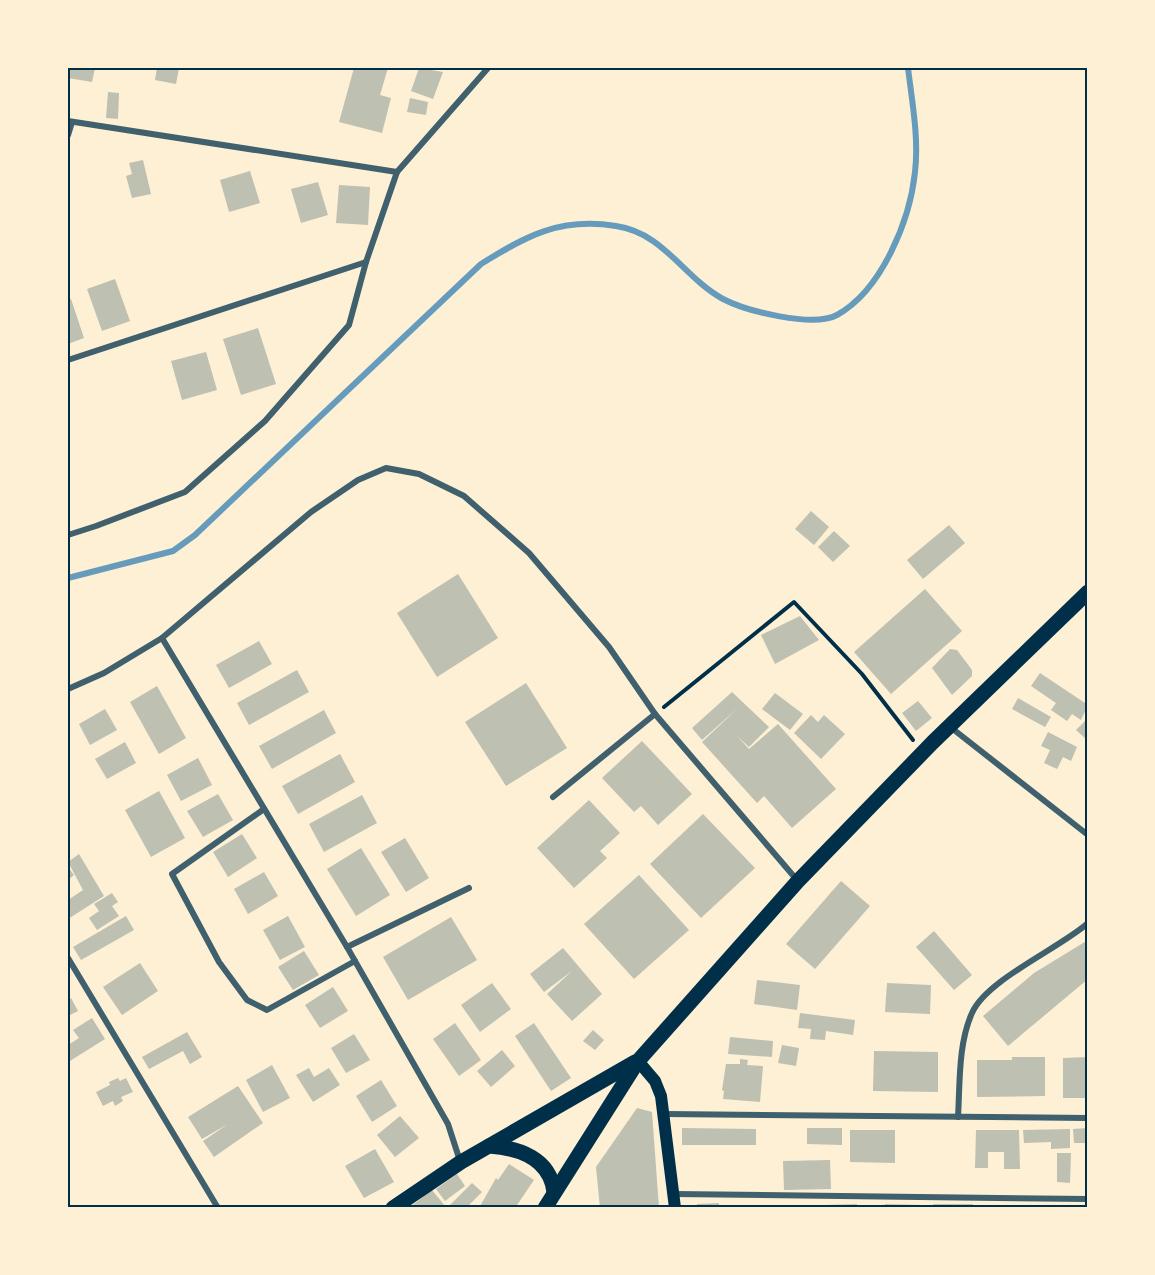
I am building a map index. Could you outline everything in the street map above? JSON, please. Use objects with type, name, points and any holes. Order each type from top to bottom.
[{"type":"main road","points":[[545,1208],[638,1060],[798,881],[949,726],[1088,592]]},
{"type":"main road","points":[[638,1060],[655,1081],[665,1114],[675,1208]]},
{"type":"main road","points":[[393,1208],[460,1162],[638,1060]]},
{"type":"main road","points":[[489,1146],[513,1149],[532,1157],[549,1173],[554,1192]]},
{"type":"street","points":[[68,534],[96,526],[185,492],[265,421],[349,325],[366,262],[397,172],[488,68],[485,68]]},
{"type":"street","points":[[68,135],[70,121],[397,172]]},
{"type":"street","points":[[68,360],[366,262]]},
{"type":"street","points":[[68,689],[104,673],[162,638],[311,512],[358,480],[386,468],[419,474],[464,496],[529,552],[609,648],[655,714],[798,881]]},
{"type":"street","points":[[162,638],[347,947],[448,1124],[460,1162]]},
{"type":"street","points":[[553,797],[655,714]]},
{"type":"street","points":[[949,726],[1088,835]]},
{"type":"street","points":[[264,809],[172,874],[219,962],[247,1000],[267,1010],[355,961]]},
{"type":"street","points":[[347,947],[469,888]]},
{"type":"street","points":[[958,1118],[963,1053],[972,1011],[995,986],[1085,924]]},
{"type":"street","points":[[68,958],[218,1208]]},
{"type":"street","points":[[665,1114],[1088,1118]]},
{"type":"street","points":[[674,1194],[1088,1199]]},
{"type":"path","points":[[655,714],[794,602],[862,674],[922,753]]},
{"type":"building","points":[[68,68],[95,68],[92,82],[68,78]]},
{"type":"building","points":[[157,68],[179,68],[176,84],[155,80]]},
{"type":"building","points":[[354,68],[388,68],[380,95],[391,98],[382,133],[339,122]]},
{"type":"building","points":[[419,68],[443,72],[433,99],[411,91]]},
{"type":"building","points":[[108,92],[119,93],[118,119],[106,118]]},
{"type":"building","points":[[410,98],[428,102],[426,115],[407,112]]},
{"type":"building","points":[[143,160],[151,194],[132,198],[126,176],[132,174],[129,163]]},
{"type":"building","points":[[250,171],[260,203],[229,212],[220,180]]},
{"type":"building","points":[[318,182],[328,215],[301,223],[291,189]]},
{"type":"building","points":[[339,185],[370,187],[368,225],[336,223]]},
{"type":"building","points":[[115,279],[130,321],[102,331],[87,289]]},
{"type":"building","points":[[71,299],[84,338],[68,344],[68,300]]},
{"type":"building","points":[[258,328],[276,384],[241,395],[223,339]]},
{"type":"building","points":[[206,352],[217,390],[182,400],[171,361]]},
{"type":"building","points":[[811,511],[829,527],[814,545],[795,529]]},
{"type":"building","points":[[949,525],[965,543],[923,579],[907,560]]},
{"type":"building","points":[[834,531],[850,546],[833,562],[818,547]]},
{"type":"building","points":[[458,574],[498,638],[437,677],[397,613]]},
{"type":"building","points":[[925,589],[962,631],[891,694],[854,652]]},
{"type":"building","points":[[800,616],[819,640],[775,664],[761,635]]},
{"type":"building","points":[[259,641],[272,664],[229,688],[216,665]]},
{"type":"building","points":[[950,649],[957,650],[972,670],[972,676],[952,695],[932,668]]},
{"type":"building","points":[[297,670],[309,692],[249,725],[237,703]]},
{"type":"building","points":[[1040,673],[1088,705],[1081,720],[1072,714],[1067,721],[1051,710],[1056,703],[1031,686]]},
{"type":"building","points":[[526,683],[567,748],[506,786],[465,722]]},
{"type":"building","points":[[157,686],[186,738],[159,754],[130,702]]},
{"type":"building","points":[[732,692],[769,727],[749,747],[737,736],[749,749],[778,724],[836,789],[792,828],[764,796],[757,803],[702,742],[739,707],[702,740],[692,728]]},
{"type":"building","points":[[775,693],[803,714],[790,730],[762,709]]},
{"type":"building","points":[[1018,698],[1051,717],[1045,727],[1012,709]]},
{"type":"building","points":[[918,701],[932,718],[916,731],[902,713]]},
{"type":"building","points":[[105,709],[117,730],[90,745],[79,724]]},
{"type":"building","points":[[324,710],[336,733],[272,769],[259,746]]},
{"type":"building","points":[[811,715],[818,722],[824,715],[845,734],[821,759],[794,733]]},
{"type":"building","points":[[1088,718],[1088,738],[1086,739],[1076,730]]},
{"type":"building","points":[[1048,732],[1077,747],[1071,761],[1063,757],[1057,769],[1044,763],[1050,750],[1041,746]]},
{"type":"building","points":[[642,741],[692,794],[658,825],[641,806],[634,812],[602,778]]},
{"type":"building","points":[[125,742],[136,763],[107,779],[95,759]]},
{"type":"building","points":[[340,754],[355,782],[298,814],[282,786]]},
{"type":"building","points":[[198,758],[212,785],[181,801],[167,775]]},
{"type":"building","points":[[159,791],[185,838],[151,857],[125,810]]},
{"type":"building","points":[[218,794],[233,820],[203,837],[187,811]]},
{"type":"building","points":[[362,795],[377,823],[324,852],[309,824]]},
{"type":"building","points":[[589,800],[620,833],[600,851],[607,858],[574,888],[537,848]]},
{"type":"building","points":[[703,814],[755,868],[701,918],[650,864]]},
{"type":"building","points":[[242,834],[257,858],[228,877],[213,852]]},
{"type":"building","points":[[405,838],[429,878],[406,892],[381,852]]},
{"type":"building","points":[[361,848],[390,895],[356,916],[327,869]]},
{"type":"building","points":[[79,854],[104,896],[68,919],[68,900],[83,890],[68,862]]},
{"type":"building","points":[[68,867],[74,875],[68,880]]},
{"type":"building","points":[[264,872],[278,896],[248,914],[234,889]]},
{"type":"building","points":[[639,875],[689,930],[634,979],[584,924]]},
{"type":"building","points":[[841,881],[870,906],[815,969],[786,944]]},
{"type":"building","points":[[112,893],[118,902],[112,906],[119,916],[97,930],[89,918],[99,911],[94,904]]},
{"type":"building","points":[[126,916],[134,930],[81,960],[73,947]]},
{"type":"building","points":[[288,916],[305,947],[280,960],[263,930]]},
{"type":"building","points":[[451,917],[477,960],[408,1000],[383,957]]},
{"type":"building","points":[[934,931],[972,975],[954,990],[916,947]]},
{"type":"building","points":[[1088,940],[1088,979],[1008,1046],[983,1016],[1034,973]]},
{"type":"building","points":[[563,948],[602,994],[572,1021],[547,994],[572,971],[544,992],[530,974]]},
{"type":"building","points":[[304,951],[319,975],[293,990],[278,967]]},
{"type":"building","points":[[140,963],[158,991],[122,1015],[103,987]]},
{"type":"building","points":[[757,980],[800,985],[797,1010],[754,1004]]},
{"type":"building","points":[[492,983],[511,1009],[480,1032],[461,1005]]},
{"type":"building","points":[[887,983],[931,985],[930,1014],[885,1012]]},
{"type":"building","points":[[333,987],[348,1011],[320,1028],[305,1005]]},
{"type":"building","points":[[71,998],[78,1011],[68,1016],[68,1000]]},
{"type":"building","points":[[800,1013],[855,1020],[853,1035],[826,1031],[825,1040],[810,1039],[811,1029],[798,1028]]},
{"type":"building","points":[[92,1018],[105,1039],[70,1061],[68,1045],[79,1038],[73,1030]]},
{"type":"building","points":[[455,1023],[481,1060],[459,1076],[433,1039]]},
{"type":"building","points":[[534,1023],[571,1078],[551,1091],[515,1036]]},
{"type":"building","points":[[593,1030],[604,1040],[595,1050],[583,1041]]},
{"type":"building","points":[[187,1032],[202,1057],[190,1064],[183,1051],[149,1069],[142,1057]]},
{"type":"building","points":[[354,1034],[370,1060],[346,1073],[331,1048]]},
{"type":"building","points":[[730,1037],[773,1041],[772,1057],[728,1054]]},
{"type":"building","points":[[782,1045],[799,1048],[796,1066],[778,1063]]},
{"type":"building","points":[[502,1050],[515,1066],[491,1087],[477,1071]]},
{"type":"building","points":[[874,1051],[938,1052],[938,1092],[873,1091]]},
{"type":"building","points":[[1012,1057],[1045,1057],[1045,1096],[977,1097],[977,1060],[1012,1060]]},
{"type":"building","points":[[1088,1057],[1088,1098],[1063,1098],[1063,1058]]},
{"type":"building","points":[[740,1059],[748,1060],[747,1065],[763,1066],[760,1102],[723,1099],[726,1064],[740,1064]]},
{"type":"building","points":[[272,1065],[290,1098],[263,1112],[246,1080]]},
{"type":"building","points":[[309,1068],[314,1077],[329,1068],[340,1085],[313,1102],[296,1075]]},
{"type":"building","points":[[118,1078],[120,1081],[126,1078],[133,1092],[121,1097],[123,1101],[115,1106],[113,1101],[103,1106],[96,1092]]},
{"type":"building","points":[[381,1080],[397,1106],[372,1122],[356,1096]]},
{"type":"building","points":[[238,1086],[263,1123],[214,1157],[203,1141],[228,1124],[202,1139],[188,1117]]},
{"type":"building","points":[[637,1108],[652,1112],[659,1208],[600,1208],[596,1167]]},
{"type":"building","points":[[400,1116],[419,1138],[395,1157],[377,1135]]},
{"type":"building","points":[[682,1128],[756,1129],[756,1145],[682,1145]]},
{"type":"building","points":[[807,1128],[842,1128],[842,1145],[807,1144]]},
{"type":"building","points":[[1088,1128],[1088,1143],[1074,1143],[1073,1129]]},
{"type":"building","points":[[1070,1129],[1070,1148],[1051,1149],[1051,1142],[1024,1143],[1023,1130]]},
{"type":"building","points":[[850,1130],[895,1130],[895,1163],[850,1162]]},
{"type":"building","points":[[976,1130],[1019,1130],[1020,1169],[1004,1169],[1004,1152],[988,1152],[988,1168],[975,1168]]},
{"type":"building","points":[[375,1149],[394,1182],[364,1198],[345,1166]]},
{"type":"building","points":[[1057,1153],[1071,1153],[1070,1183],[1057,1182]]},
{"type":"building","points":[[830,1160],[831,1189],[784,1190],[783,1161]]},
{"type":"building","points":[[509,1164],[534,1180],[515,1208],[479,1208],[496,1178],[498,1180]]},
{"type":"building","points":[[457,1174],[465,1186],[445,1201],[436,1189]]},
{"type":"building","points":[[472,1183],[482,1192],[466,1208],[450,1208],[449,1206]]},
{"type":"building","points":[[432,1190],[445,1206],[409,1208]]},
{"type":"building","points":[[719,1203],[719,1208],[697,1208],[697,1204]]},
{"type":"building","points":[[857,1204],[857,1208],[824,1208],[824,1205]]},
{"type":"building","points":[[885,1204],[922,1205],[922,1208],[884,1208]]},
{"type":"building","points":[[933,1204],[973,1204],[973,1208],[933,1208]]},
{"type":"waterway","points":[[68,578],[173,551],[195,535],[481,264],[513,245],[544,231],[578,224],[616,226],[633,230],[660,246],[709,290],[734,304],[763,313],[796,319],[826,319],[837,315],[853,304],[880,271],[891,252],[907,211],[915,172],[916,146],[908,68]]}]
